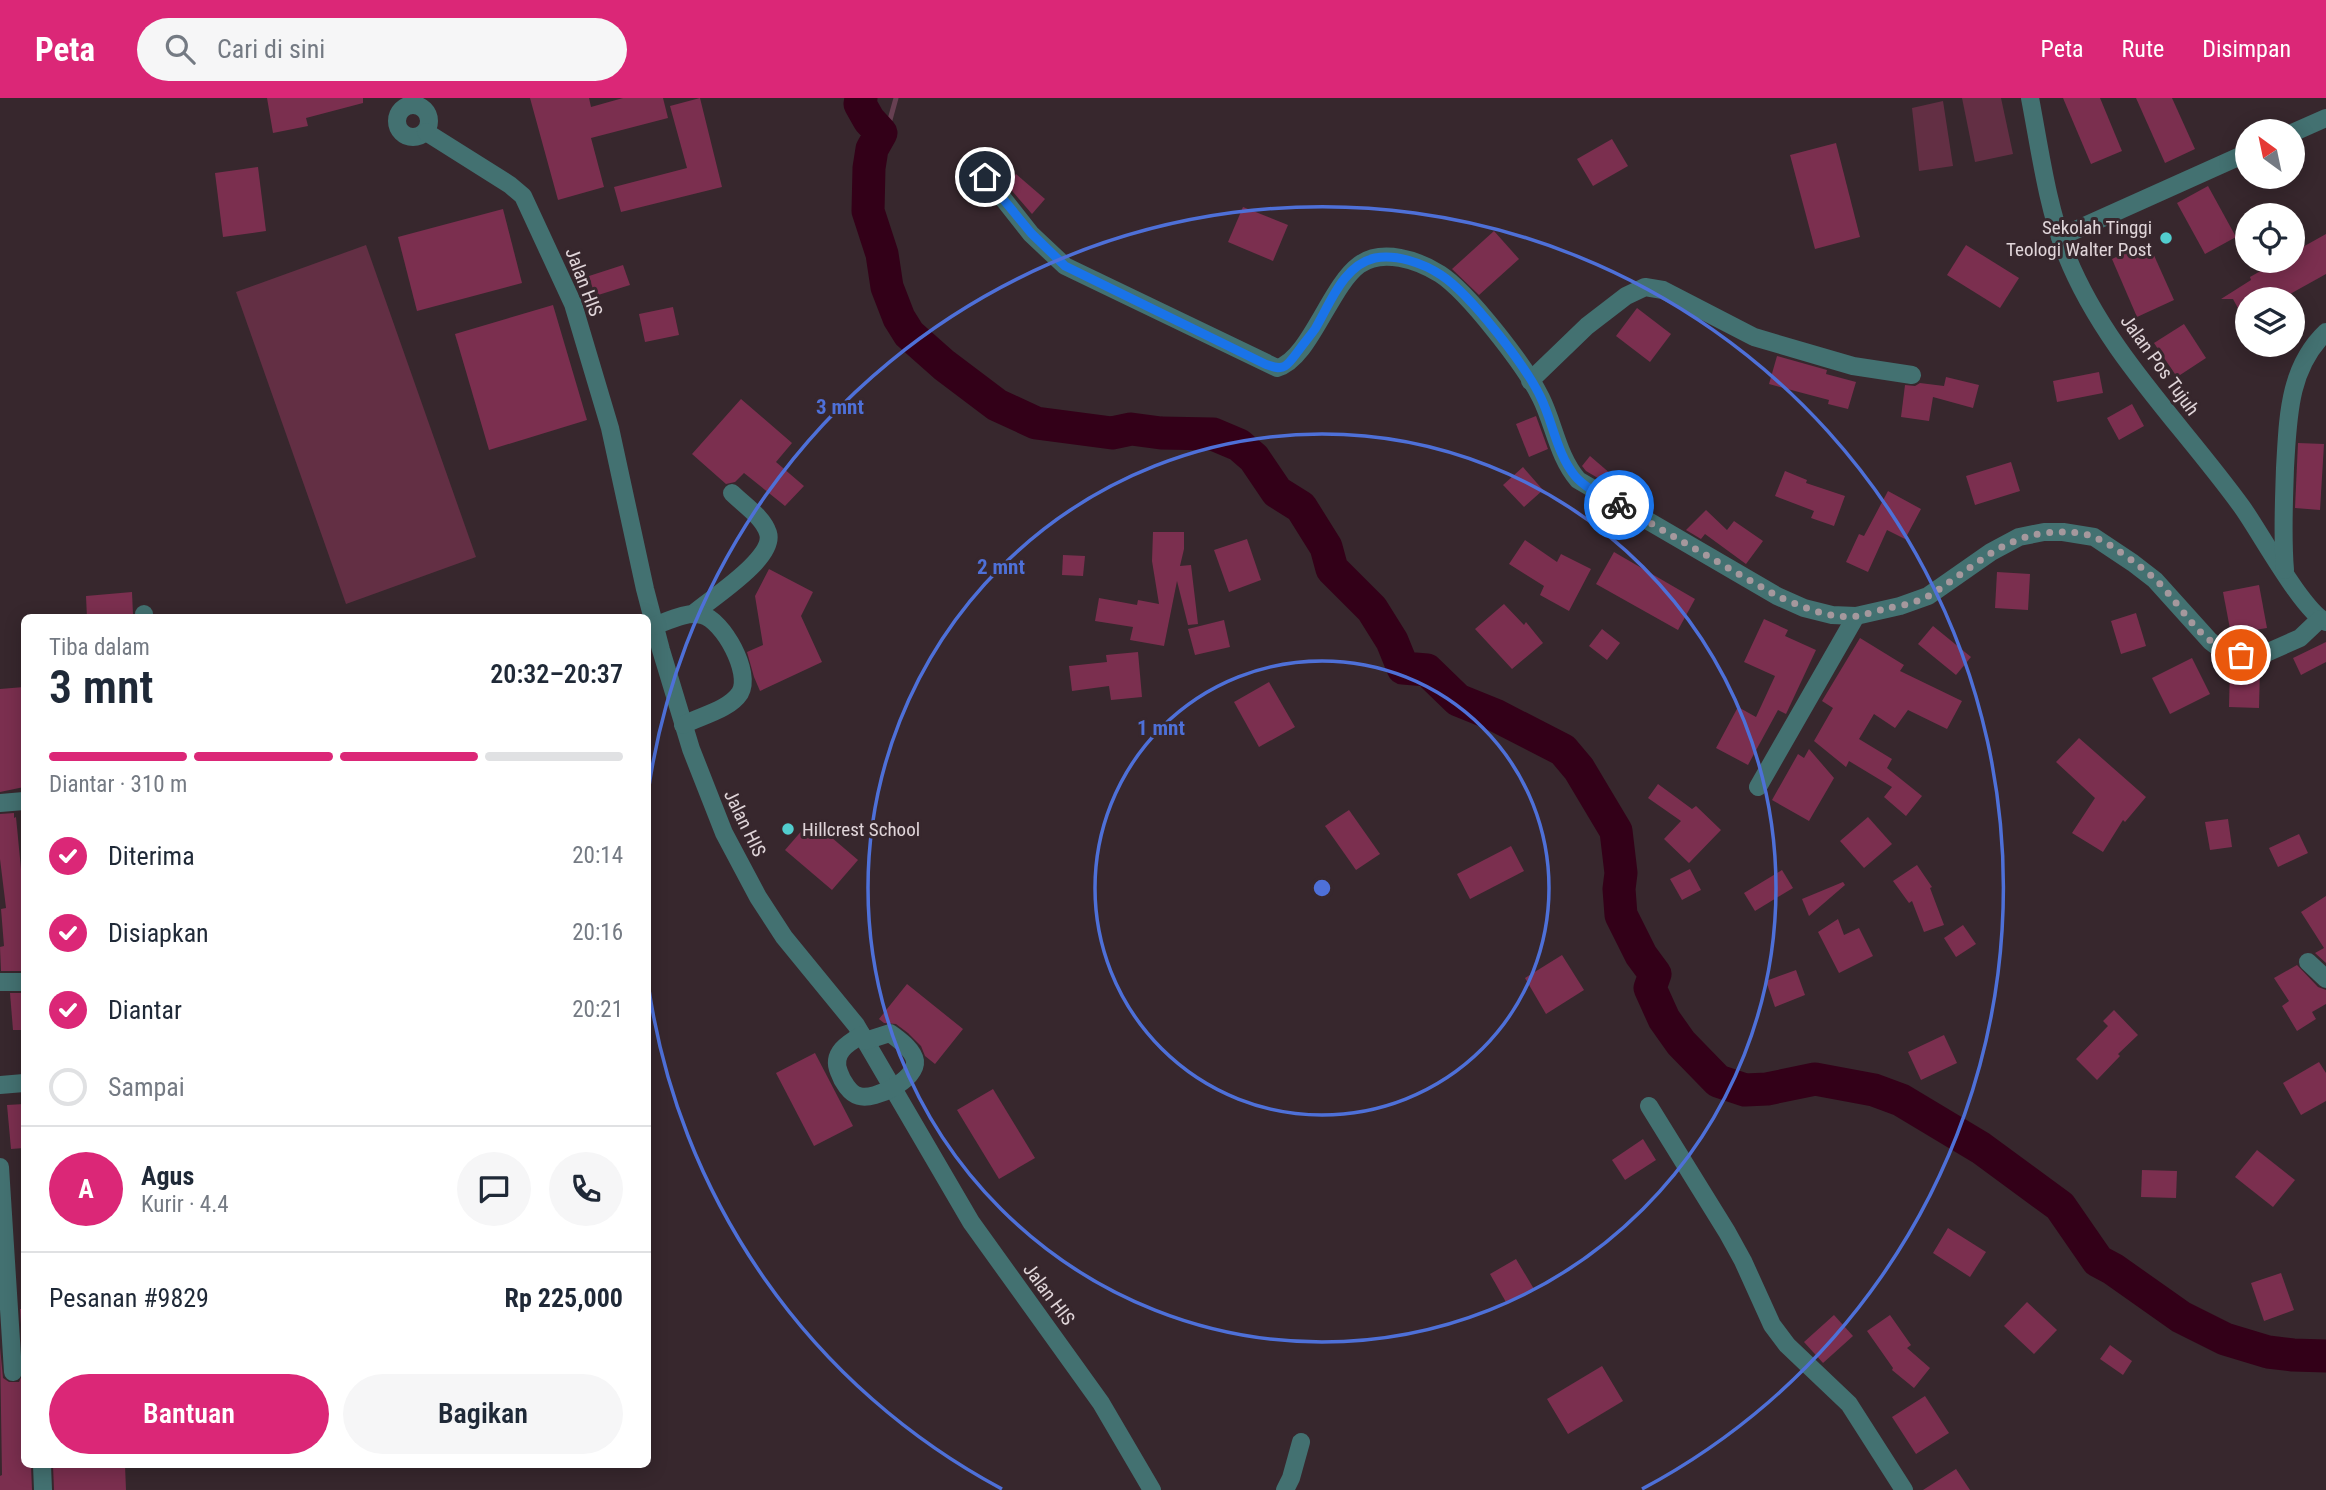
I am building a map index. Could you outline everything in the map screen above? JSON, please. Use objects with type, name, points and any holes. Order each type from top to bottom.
[{"type":"street","name":"Jalan Pos Tujuh","points":[[2030,98],[2050,202],[2060,237],[2078,282],[2118,346],[2165,411],[2241,505],[2297,592],[2323,621]]},
{"type":"street","points":[[2305,127],[2326,118]]},
{"type":"street","name":"Jalan HIS","points":[[426,132],[523,196],[573,304],[610,428],[654,626],[683,725],[705,790],[758,897],[784,937],[863,1038],[971,1222],[1081,1373],[1152,1490]]},
{"type":"street","points":[[2060,237],[2235,158]]},
{"type":"street","points":[[985,177],[1031,233],[1065,266],[1278,368],[1285,366],[1313,331],[1343,280],[1360,265],[1383,257],[1418,264],[1440,274],[1463,294],[1518,360],[1541,397],[1554,434],[1573,474],[1585,485],[1777,596],[1804,608],[1832,615],[1856,616],[1900,606],[1928,596],[1991,552],[2019,537],[2044,532],[2063,532],[2094,537],[2133,562],[2155,580],[2210,641],[2223,651],[2256,657],[2300,638],[2323,621]]},
{"type":"street","points":[[1530,381],[1587,326],[1626,296],[1645,287],[1663,290],[1754,337],[1853,366],[1912,375]]},
{"type":"street","points":[[2286,573],[2282,525],[2288,410],[2303,363],[2326,332]]},
{"type":"street","points":[[654,626],[693,614],[758,561],[768,545],[769,534],[761,521],[732,493]]},
{"type":"street","points":[[683,725],[733,701],[743,686],[736,654],[728,639],[710,618],[693,614]]},
{"type":"street","points":[[1758,787],[1856,616]]},
{"type":"street","points":[[0,803],[21,801]]},
{"type":"street","points":[[2308,962],[2326,979]]},
{"type":"street","points":[[0,982],[21,982]]},
{"type":"street","points":[[890,1033],[911,1052],[915,1062],[913,1069],[893,1089],[879,1095],[857,1096],[839,1073],[836,1062],[840,1051],[863,1038],[890,1033]]},
{"type":"street","points":[[0,1084],[21,1083]]},
{"type":"street","points":[[1649,1106],[1727,1232],[1772,1325],[1787,1345],[1849,1404],[1904,1490]]},
{"type":"street","points":[[0,1167],[12,1372]]},
{"type":"street","points":[[1285,1490],[1301,1442]]},
{"type":"street","points":[[42,1468],[43,1490]]},
{"type":"shaded area","points":[[1962,98],[2001,98],[2013,154],[1975,162]]},
{"type":"shaded area","points":[[1943,101],[1953,166],[1919,171],[1912,108]]},
{"type":"shaded area","points":[[366,245],[476,557],[346,604],[236,292]]},
{"type":"building","points":[[267,98],[363,98],[363,103],[306,118],[308,126],[273,133]]},
{"type":"building","points":[[530,98],[589,98],[591,107],[623,98],[663,98],[668,118],[591,138],[604,187],[558,200]]},
{"type":"building","points":[[700,98],[722,187],[621,212],[614,187],[687,168],[670,106]]},
{"type":"building","points":[[2063,98],[2100,98],[2122,151],[2091,164]]},
{"type":"building","points":[[2136,98],[2172,98],[2195,149],[2165,163]]},
{"type":"building","points":[[1612,139],[1628,166],[1593,186],[1577,159]]},
{"type":"building","points":[[1836,143],[1860,237],[1815,249],[1790,155]]},
{"type":"building","points":[[258,167],[266,231],[223,237],[215,173]]},
{"type":"building","points":[[1016,174],[1045,199],[1032,214],[1007,185]]},
{"type":"building","points":[[2208,186],[2235,238],[2205,254],[2177,203]]},
{"type":"building","points":[[1243,207],[1288,225],[1273,261],[1228,242]]},
{"type":"building","points":[[503,209],[522,283],[417,311],[398,237]]},
{"type":"building","points":[[1494,231],[1519,259],[1479,295],[1452,269]]},
{"type":"building","points":[[2326,234],[2326,274],[2303,287],[2240,287],[2257,273],[2305,273],[2305,246]]},
{"type":"building","points":[[2148,242],[2174,300],[2137,317],[2112,259]]},
{"type":"building","points":[[1966,245],[2019,278],[2000,308],[1947,275]]},
{"type":"building","points":[[623,265],[630,285],[595,296],[589,276]]},
{"type":"building","points":[[2235,290],[2235,303],[2233,299],[2221,299]]},
{"type":"building","points":[[553,305],[587,420],[489,450],[455,334]]},
{"type":"building","points":[[673,307],[679,335],[645,342],[639,314]]},
{"type":"building","points":[[1637,308],[1671,334],[1650,362],[1616,336]]},
{"type":"building","points":[[2184,324],[2206,358],[2177,377],[2154,343]]},
{"type":"building","points":[[1777,356],[1827,370],[1826,374],[1856,382],[1848,409],[1828,404],[1829,400],[1769,384]]},
{"type":"building","points":[[2099,372],[2103,393],[2057,402],[2053,381]]},
{"type":"building","points":[[1946,377],[1979,385],[1973,408],[1933,397],[1929,421],[1901,417],[1905,385],[1915,386],[1920,383],[1944,386]]},
{"type":"building","points":[[741,399],[792,443],[776,462],[804,486],[785,506],[744,473],[735,482],[726,484],[692,454]]},
{"type":"building","points":[[2132,404],[2144,426],[2119,440],[2107,418]]},
{"type":"building","points":[[1536,416],[1548,449],[1529,457],[1516,424]]},
{"type":"building","points":[[2298,443],[2324,444],[2320,510],[2295,508]]},
{"type":"building","points":[[1590,456],[1619,481],[1613,487],[1582,466]]},
{"type":"building","points":[[2011,462],[2020,491],[1975,505],[1966,476]]},
{"type":"building","points":[[1523,467],[1543,490],[1524,507],[1503,485]]},
{"type":"building","points":[[1785,471],[1807,480],[1806,483],[1845,496],[1834,526],[1811,518],[1814,511],[1775,496]]},
{"type":"building","points":[[1888,491],[1921,509],[1905,539],[1887,530],[1868,572],[1846,562],[1859,534],[1864,536]]},
{"type":"building","points":[[1706,510],[1727,530],[1734,521],[1763,541],[1746,564],[1705,534],[1701,539],[1686,530]]},
{"type":"building","points":[[1153,532],[1184,532],[1180,566],[1191,565],[1198,624],[1188,625],[1177,581],[1164,646],[1130,640],[1133,627],[1095,621],[1099,598],[1137,605],[1138,600],[1159,604],[1152,561]]},
{"type":"building","points":[[1247,539],[1261,580],[1229,592],[1214,550]]},
{"type":"building","points":[[1525,540],[1557,562],[1561,554],[1591,569],[1569,611],[1540,595],[1544,586],[1509,564]]},
{"type":"building","points":[[1614,552],[1695,599],[1678,630],[1596,584]]},
{"type":"building","points":[[1063,555],[1085,556],[1083,576],[1062,575]]},
{"type":"building","points":[[769,569],[813,592],[801,616],[822,662],[760,691],[747,652],[763,645],[755,596]]},
{"type":"building","points":[[1997,572],[2030,574],[2028,610],[1995,608]]},
{"type":"building","points":[[2259,585],[2267,628],[2231,634],[2223,592]]},
{"type":"building","points":[[132,592],[133,614],[87,614],[86,596]]},
{"type":"building","points":[[1504,604],[1524,625],[1526,622],[1543,643],[1512,669],[1475,629]]},
{"type":"building","points":[[2136,613],[2146,646],[2121,654],[2111,621]]},
{"type":"building","points":[[1764,619],[1788,630],[1785,636],[1816,650],[1786,714],[1778,710],[1748,765],[1716,748],[1738,707],[1756,717],[1775,676],[1744,662]]},
{"type":"building","points":[[1224,620],[1230,647],[1195,655],[1188,629]]},
{"type":"building","points":[[1933,626],[1971,657],[1956,675],[1918,644]]},
{"type":"building","points":[[1602,629],[1620,643],[1607,660],[1589,646]]},
{"type":"building","points":[[1860,638],[1904,665],[1900,671],[1962,701],[1947,729],[1908,710],[1895,728],[1874,714],[1859,739],[1892,759],[1887,768],[1922,796],[1906,816],[1884,797],[1892,787],[1849,761],[1846,767],[1814,741],[1833,708],[1822,701]]},
{"type":"building","points":[[2326,642],[2326,662],[2301,675],[2293,658]]},
{"type":"building","points":[[1138,652],[1142,697],[1111,700],[1109,686],[1072,691],[1069,666],[1107,662],[1106,655]]},
{"type":"building","points":[[2192,658],[2210,694],[2170,714],[2152,678]]},
{"type":"building","points":[[2230,667],[2260,668],[2259,708],[2229,707]]},
{"type":"building","points":[[1269,682],[1295,727],[1259,747],[1234,702]]},
{"type":"building","points":[[21,687],[21,788],[0,792],[0,689]]},
{"type":"building","points":[[2079,738],[2146,797],[2125,822],[2123,820],[2103,852],[2072,833],[2095,798],[2056,762]]},
{"type":"building","points":[[1809,749],[1834,778],[1809,821],[1772,800],[1798,754],[1804,758]]},
{"type":"building","points":[[1658,784],[1692,809],[1696,806],[1721,830],[1689,863],[1664,839],[1681,821],[1648,798]]},
{"type":"building","points":[[1349,810],[1380,854],[1356,870],[1325,826]]},
{"type":"building","points":[[14,813],[14,818],[16,817],[21,869],[21,971],[1,971],[0,947],[4,946],[1,909],[6,908],[0,859],[0,814]]},
{"type":"building","points":[[1868,817],[1892,844],[1864,868],[1840,841]]},
{"type":"building","points":[[2228,819],[2232,847],[2210,850],[2205,822]]},
{"type":"building","points":[[811,820],[858,860],[832,890],[785,850]]},
{"type":"building","points":[[2299,834],[2308,853],[2278,867],[2269,848]]},
{"type":"building","points":[[1511,846],[1524,871],[1470,899],[1457,874]]},
{"type":"building","points":[[1917,865],[1932,887],[1930,888],[1944,925],[1924,932],[1912,901],[1909,903],[1893,881]]},
{"type":"building","points":[[1690,869],[1701,890],[1682,900],[1670,879]]},
{"type":"building","points":[[1782,870],[1793,888],[1755,911],[1744,893]]},
{"type":"building","points":[[1843,882],[1845,885],[1809,916],[1802,899]]},
{"type":"building","points":[[2326,896],[2326,963],[2315,953],[2324,948],[2301,912]]},
{"type":"building","points":[[1838,919],[1844,935],[1859,928],[1873,956],[1839,973],[1818,932]]},
{"type":"building","points":[[1963,925],[1976,944],[1956,957],[1944,938]]},
{"type":"building","points":[[1562,955],[1584,990],[1546,1014],[1525,978]]},
{"type":"building","points":[[2297,965],[2318,987],[2326,990],[2326,1004],[2312,1012],[2316,1019],[2297,1031],[2282,1006],[2289,1001],[2274,978]]},
{"type":"building","points":[[1796,970],[1805,995],[1775,1007],[1766,981]]},
{"type":"building","points":[[907,984],[963,1029],[935,1064],[925,1056],[921,1046],[908,1033],[896,1024],[884,1023],[879,1019]]},
{"type":"building","points":[[10,993],[21,993],[21,1030],[13,1030]]},
{"type":"building","points":[[2114,1010],[2138,1035],[2097,1080],[2076,1059],[2108,1026],[2103,1021]]},
{"type":"building","points":[[1944,1035],[1957,1063],[1921,1080],[1908,1052]]},
{"type":"building","points":[[815,1053],[853,1126],[814,1146],[776,1073]]},
{"type":"building","points":[[2319,1062],[2326,1073],[2326,1101],[2301,1115],[2283,1083]]},
{"type":"building","points":[[993,1089],[1035,1158],[999,1179],[957,1110]]},
{"type":"building","points":[[21,1104],[21,1148],[11,1149],[7,1105]]},
{"type":"building","points":[[1643,1139],[1656,1160],[1625,1180],[1612,1160]]},
{"type":"building","points":[[2257,1150],[2295,1180],[2273,1207],[2235,1177]]},
{"type":"building","points":[[2142,1170],[2177,1171],[2176,1198],[2141,1197]]},
{"type":"building","points":[[1948,1228],[1986,1252],[1970,1277],[1933,1253]]},
{"type":"building","points":[[1516,1259],[1534,1289],[1507,1304],[1490,1274]]},
{"type":"building","points":[[2281,1273],[2294,1310],[2264,1321],[2251,1283]]},
{"type":"building","points":[[2027,1302],[2057,1330],[2034,1354],[2004,1326]]},
{"type":"building","points":[[1834,1315],[1853,1336],[1823,1363],[1804,1342]]},
{"type":"building","points":[[1890,1315],[1911,1345],[1907,1348],[1930,1368],[1914,1388],[1892,1370],[1867,1331]]},
{"type":"building","points":[[2110,1345],[2132,1361],[2123,1375],[2100,1359]]},
{"type":"building","points":[[0,1347],[3,1378],[9,1382],[19,1382],[21,1378],[21,1468],[31,1468],[32,1490],[0,1490]]},
{"type":"building","points":[[1602,1366],[1623,1401],[1568,1434],[1547,1399]]},
{"type":"building","points":[[1925,1396],[1949,1433],[1916,1454],[1892,1417]]},
{"type":"building","points":[[53,1468],[125,1468],[126,1490],[54,1490]]},
{"type":"building","points":[[1956,1469],[1970,1490],[1923,1490]]},
{"type":"waterway","points":[[861,98],[860,104],[869,120],[881,133],[872,149],[868,211],[882,254],[887,287],[899,318],[909,334],[944,365],[997,405],[1036,423],[1112,433],[1131,429],[1161,433],[1213,434],[1239,445],[1254,458],[1277,492],[1301,507],[1326,547],[1332,569],[1372,609],[1392,641],[1403,668],[1427,670],[1458,700],[1495,715],[1563,750],[1579,769],[1616,831],[1621,873],[1621,915],[1641,955],[1655,974],[1650,988],[1664,1019],[1681,1043],[1718,1081],[1745,1090],[1767,1089],[1815,1079],[1874,1090],[1901,1100],[1981,1148],[2060,1206],[2098,1261],[2181,1317],[2225,1339],[2268,1352],[2326,1356]]},
{"type":"waterway","points":[[881,133],[888,127],[896,98]]},
{"type":"way so far","points":[[1619,505],[1777,596],[1804,608],[1832,615],[1856,616],[1900,606],[1928,596],[1991,552],[2019,537],[2044,532],[2063,532],[2094,537],[2155,580],[2210,641],[2223,651],[2241,655]]},
{"type":"place","name":"Sekolah Tinggi Teologi Walter Post","points":[[2166,238]]},
{"type":"place","name":"Hillcrest School","points":[[788,829]]},
{"type":"route","points":[[985,177],[1031,233],[1065,266],[1278,368],[1285,366],[1292,358],[1313,331],[1343,280],[1360,265],[1371,259],[1396,258],[1440,274],[1463,294],[1518,360],[1541,397],[1554,434],[1573,474],[1591,489],[1619,505]]}]
